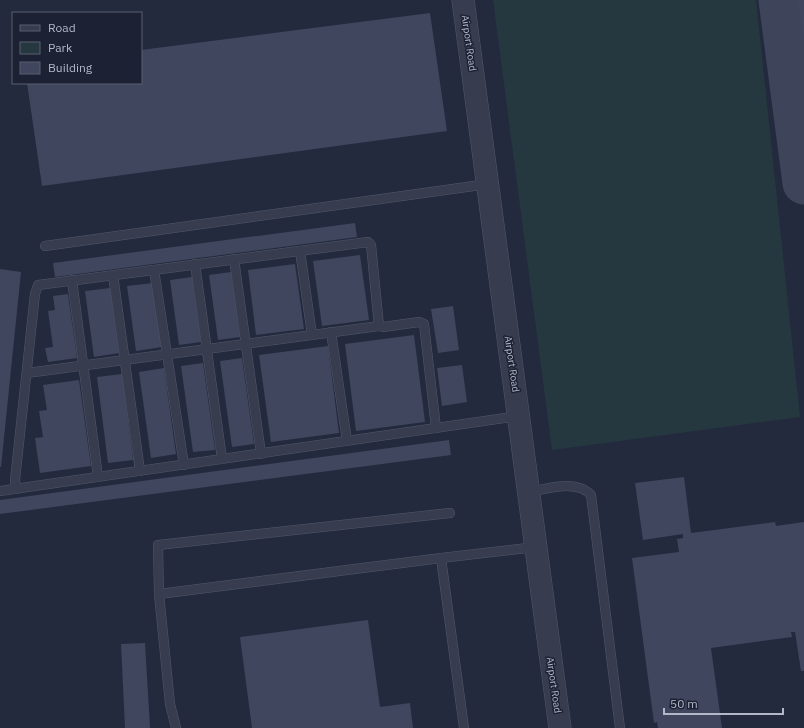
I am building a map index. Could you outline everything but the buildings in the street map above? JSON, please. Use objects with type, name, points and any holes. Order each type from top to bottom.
[{"type":"street","name":"Airport Road","points":[[463,0],[560,728]]},
{"type":"lane","points":[[45,246],[488,184]]},
{"type":"lane","points":[[16,489],[15,480],[26,373],[35,294],[38,285],[368,242],[371,245],[379,326]]},
{"type":"lane","points":[[300,251],[312,335]]},
{"type":"lane","points":[[234,259],[261,454]]},
{"type":"lane","points":[[195,264],[222,459]]},
{"type":"lane","points":[[154,270],[184,465]]},
{"type":"lane","points":[[113,275],[140,471]]},
{"type":"lane","points":[[72,280],[98,477]]},
{"type":"lane","points":[[26,373],[245,343],[419,322],[424,324],[436,428]]},
{"type":"lane","points":[[331,332],[347,441]]},
{"type":"lane","points":[[0,492],[519,416]]},
{"type":"lane","points":[[529,492],[561,486],[581,488],[591,494],[620,728]]},
{"type":"lane","points":[[176,728],[170,704],[160,594],[158,545],[450,513]]},
{"type":"lane","points":[[160,594],[440,558],[536,548]]},
{"type":"lane","points":[[440,558],[464,728]]},
{"type":"green space","points":[[493,0],[756,0],[800,417],[552,450]]},
{"type":"taxiway","points":[[780,0],[804,183]]}]
